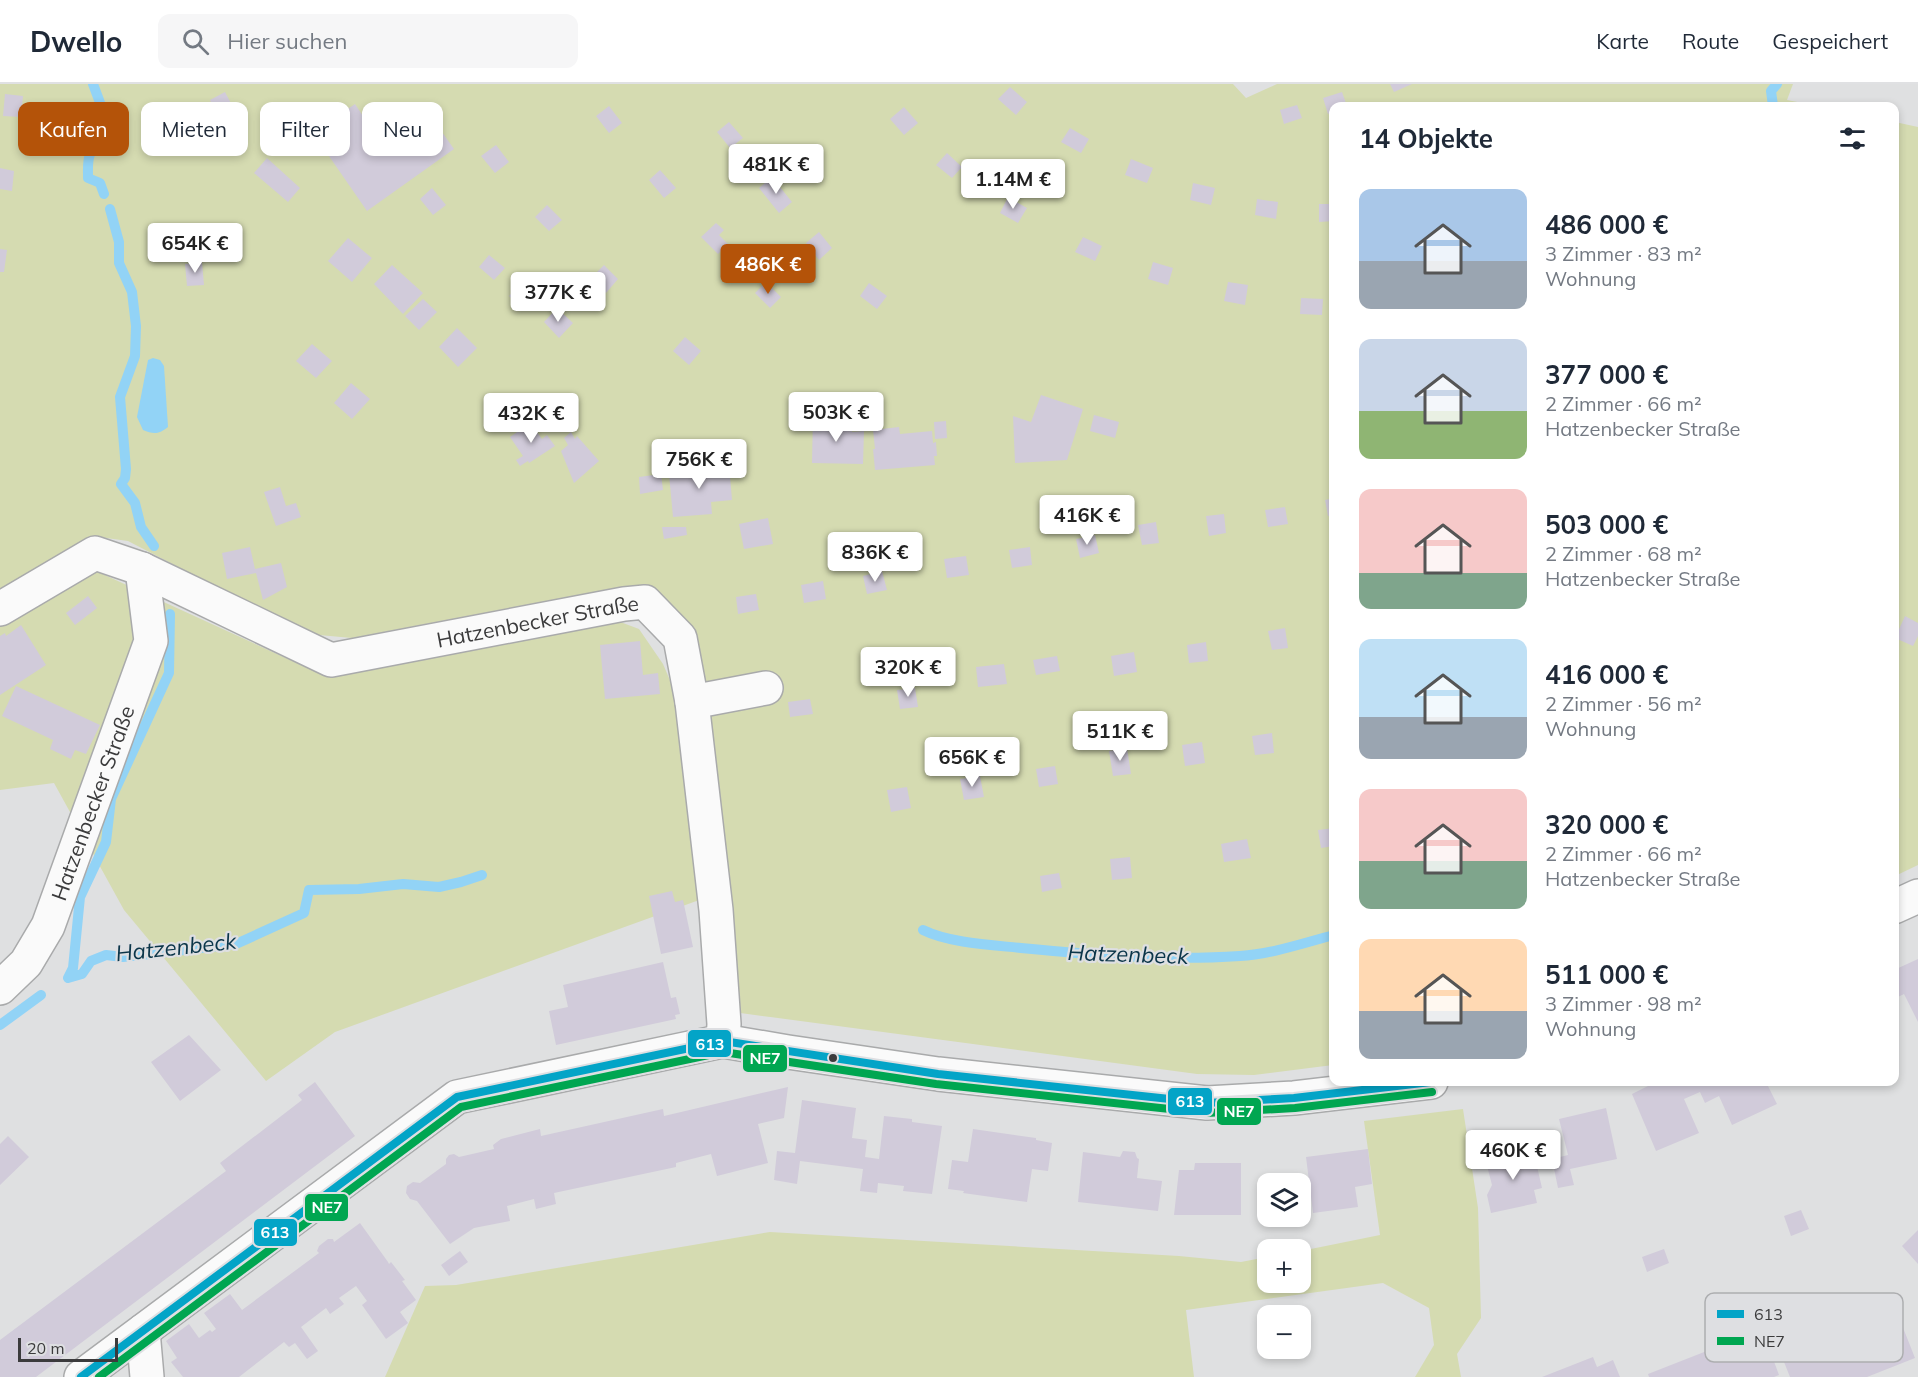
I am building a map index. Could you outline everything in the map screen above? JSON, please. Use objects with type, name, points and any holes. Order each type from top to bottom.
[{"type":"street","name":"Hatzenbecker Straße","points":[[0,609],[95,553],[142,568],[331,660],[624,604],[645,602],[680,638],[692,702],[716,910],[724,1024],[723,1041]]},
{"type":"street","name":"Hatzenbecker Straße","points":[[0,988],[26,963],[48,926],[151,641],[142,568]]},
{"type":"street","points":[[692,702],[766,688]]},
{"type":"street","points":[[1899,905],[1918,896]]},
{"type":"street","points":[[81,1377],[457,1097],[723,1041],[938,1074],[1207,1103],[1305,1097],[1397,1086]]},
{"type":"street","points":[[143,1331],[147,1377]]},
{"type":"green space","points":[[0,84],[1233,84],[1246,98],[1277,84],[1793,84],[1787,100],[1797,102],[1329,102],[1329,1066],[1254,1075],[1197,1074],[733,1012],[716,821],[654,592],[620,587],[352,638],[308,634],[128,541],[99,537],[0,596]]},
{"type":"green space","points":[[1899,123],[1918,127],[1918,865],[1899,874]]},
{"type":"green space","points":[[96,571],[323,675],[615,620],[639,629],[663,664],[681,706],[702,899],[335,1032],[266,1081],[124,910],[54,783],[0,790],[0,627]]},
{"type":"green space","points":[[1463,1109],[1478,1208],[1481,1318],[1457,1354],[1461,1377],[1415,1377],[1434,1345],[1429,1308],[1383,1283],[1311,1293],[1311,1249],[1380,1235],[1364,1121]]},
{"type":"green space","points":[[770,1232],[1179,1256],[1241,1262],[1257,1259],[1257,1293],[1310,1293],[1186,1310],[1194,1377],[385,1377],[425,1286],[456,1285]]},
{"type":"water","points":[[153,358],[160,360],[164,366],[168,427],[156,433],[143,430],[137,417],[148,360]]},
{"type":"building","points":[[1390,84],[1412,84],[1394,92]]},
{"type":"building","points":[[1010,87],[1027,102],[1016,115],[998,99]]},
{"type":"building","points":[[225,92],[230,102],[211,102],[210,100]]},
{"type":"building","points":[[1342,92],[1346,102],[1329,102],[1328,114],[1323,98]]},
{"type":"building","points":[[5,94],[23,96],[22,102],[18,102],[18,117],[3,116]]},
{"type":"building","points":[[355,104],[362,114],[362,156],[443,156],[443,133],[454,149],[367,211],[329,156],[350,156],[350,107]]},
{"type":"building","points":[[1297,105],[1302,118],[1284,124],[1280,110]]},
{"type":"building","points":[[609,106],[622,123],[609,133],[596,116]]},
{"type":"building","points":[[904,107],[918,123],[904,135],[890,119]]},
{"type":"building","points":[[729,122],[743,138],[730,148],[717,132]]},
{"type":"building","points":[[1070,128],[1089,139],[1081,153],[1061,142]]},
{"type":"building","points":[[496,145],[509,162],[495,173],[481,156]]},
{"type":"building","points":[[947,153],[962,167],[952,178],[936,165]]},
{"type":"building","points":[[267,158],[300,188],[288,202],[254,173]]},
{"type":"building","points":[[1131,159],[1153,168],[1147,183],[1125,175]]},
{"type":"building","points":[[0,168],[14,171],[12,191],[0,189]]},
{"type":"building","points":[[660,170],[676,188],[664,198],[649,180]]},
{"type":"building","points":[[772,177],[792,202],[779,213],[759,188]]},
{"type":"building","points":[[1193,183],[1215,188],[1211,205],[1190,200]]},
{"type":"building","points":[[432,188],[446,205],[433,215],[420,199]]},
{"type":"building","points":[[1008,197],[1027,208],[1018,223],[1000,213]]},
{"type":"building","points":[[1257,199],[1278,202],[1276,219],[1255,215]]},
{"type":"building","points":[[1319,204],[1329,204],[1329,221],[1319,222]]},
{"type":"building","points":[[547,205],[562,220],[549,231],[535,217]]},
{"type":"building","points":[[716,223],[724,230],[719,235],[728,244],[718,254],[701,237]]},
{"type":"building","points":[[819,232],[832,248],[819,260],[806,243]]},
{"type":"building","points":[[1083,237],[1102,246],[1095,261],[1075,252]]},
{"type":"building","points":[[348,238],[372,258],[352,282],[328,261]]},
{"type":"building","points":[[0,249],[7,250],[4,272],[0,272]]},
{"type":"building","points":[[489,255],[505,268],[494,280],[479,267]]},
{"type":"building","points":[[202,262],[204,285],[187,286],[185,264]]},
{"type":"building","points":[[1153,262],[1173,268],[1168,285],[1148,279]]},
{"type":"building","points":[[392,265],[423,293],[403,314],[374,284]]},
{"type":"building","points":[[604,265],[618,279],[606,293],[591,278]]},
{"type":"building","points":[[766,282],[781,297],[770,308],[755,293]]},
{"type":"building","points":[[1228,282],[1248,285],[1245,305],[1224,301]]},
{"type":"building","points":[[869,283],[887,296],[877,309],[860,296]]},
{"type":"building","points":[[520,284],[534,297],[524,309],[509,296]]},
{"type":"building","points":[[1301,298],[1323,299],[1322,315],[1300,314]]},
{"type":"building","points":[[423,299],[437,312],[419,330],[405,316]]},
{"type":"building","points":[[557,308],[573,323],[559,338],[544,322]]},
{"type":"building","points":[[457,328],[477,348],[458,367],[439,347]]},
{"type":"building","points":[[685,337],[701,351],[689,365],[673,351]]},
{"type":"building","points":[[312,344],[332,361],[316,378],[296,361]]},
{"type":"building","points":[[351,383],[370,399],[352,419],[334,403]]},
{"type":"building","points":[[1041,395],[1083,409],[1067,460],[1015,463],[1013,416],[1031,422]]},
{"type":"building","points":[[813,414],[832,418],[832,425],[852,428],[852,432],[864,431],[863,464],[812,463]]},
{"type":"building","points":[[1094,415],[1119,422],[1115,438],[1090,431]]},
{"type":"building","points":[[946,421],[947,438],[935,439],[934,422]]},
{"type":"building","points":[[530,423],[542,439],[547,435],[555,446],[529,463],[528,461],[520,466],[516,460],[523,456],[510,437]]},
{"type":"building","points":[[899,427],[900,434],[932,431],[933,443],[936,442],[935,465],[875,470],[873,430]]},
{"type":"building","points":[[571,432],[575,439],[577,436],[599,461],[574,483],[561,451],[568,445],[564,438]]},
{"type":"building","points":[[729,464],[732,500],[711,502],[712,514],[673,517],[669,474],[681,473],[680,469]]},
{"type":"building","points":[[661,474],[663,490],[640,494],[639,477]]},
{"type":"building","points":[[280,487],[286,506],[296,503],[301,517],[276,526],[264,492]]},
{"type":"building","points":[[1329,499],[1328,516],[1325,500]]},
{"type":"building","points":[[1285,507],[1288,524],[1268,527],[1265,510]]},
{"type":"building","points":[[1224,514],[1226,533],[1209,536],[1206,516]]},
{"type":"building","points":[[768,518],[773,544],[744,549],[739,524]]},
{"type":"building","points":[[1156,522],[1159,543],[1142,545],[1138,525]]},
{"type":"building","points":[[662,527],[686,527],[687,535],[664,539]]},
{"type":"building","points":[[1095,535],[1099,553],[1080,558],[1076,539]]},
{"type":"building","points":[[250,547],[255,569],[281,563],[287,587],[263,600],[256,573],[227,579],[222,553]]},
{"type":"building","points":[[1030,547],[1032,565],[1012,568],[1009,550]]},
{"type":"building","points":[[966,556],[969,575],[947,578],[944,559]]},
{"type":"building","points":[[882,571],[887,590],[867,594],[863,576]]},
{"type":"building","points":[[823,581],[826,599],[804,603],[801,585]]},
{"type":"building","points":[[756,594],[759,610],[738,614],[736,597]]},
{"type":"building","points":[[88,596],[97,608],[75,625],[66,613]]},
{"type":"building","points":[[1905,616],[1918,623],[1918,636],[1913,646],[1899,640],[1899,629]]},
{"type":"building","points":[[21,625],[46,665],[0,695],[0,636],[5,633],[6,636]]},
{"type":"building","points":[[1285,628],[1288,648],[1272,650],[1268,631]]},
{"type":"building","points":[[640,641],[643,675],[658,673],[660,694],[605,699],[600,645]]},
{"type":"building","points":[[1206,642],[1208,661],[1189,663],[1187,645]]},
{"type":"building","points":[[1134,652],[1137,672],[1114,676],[1111,656]]},
{"type":"building","points":[[1057,656],[1060,671],[1036,675],[1033,660]]},
{"type":"building","points":[[1004,664],[1007,684],[978,687],[976,667]]},
{"type":"building","points":[[16,686],[100,725],[86,754],[75,750],[71,759],[50,749],[53,740],[2,716]]},
{"type":"building","points":[[915,688],[918,707],[900,709],[897,690]]},
{"type":"building","points":[[810,699],[813,714],[790,717],[788,702]]},
{"type":"building","points":[[1272,733],[1274,753],[1255,755],[1252,736]]},
{"type":"building","points":[[1202,742],[1205,763],[1185,766],[1182,745]]},
{"type":"building","points":[[1127,748],[1131,774],[1113,776],[1109,751]]},
{"type":"building","points":[[1055,766],[1058,784],[1039,787],[1036,769]]},
{"type":"building","points":[[980,776],[984,797],[964,800],[960,779]]},
{"type":"building","points":[[907,787],[911,808],[891,812],[887,790]]},
{"type":"building","points":[[1329,829],[1329,847],[1321,848],[1318,830]]},
{"type":"building","points":[[1247,839],[1251,858],[1224,862],[1221,844]]},
{"type":"building","points":[[1130,857],[1132,878],[1112,880],[1110,859]]},
{"type":"building","points":[[1059,873],[1062,888],[1042,892],[1040,876]]},
{"type":"building","points":[[672,891],[675,902],[683,900],[693,947],[661,954],[649,896]]},
{"type":"building","points":[[1918,959],[1918,1022],[1904,994],[1899,996],[1899,968]]},
{"type":"building","points":[[663,962],[671,998],[676,997],[680,1014],[675,1015],[676,1019],[556,1045],[549,1011],[568,1007],[563,985]]},
{"type":"building","points":[[189,1035],[221,1070],[180,1101],[151,1062]]},
{"type":"building","points":[[315,1082],[355,1136],[36,1377],[0,1377],[0,1340],[226,1171],[220,1163],[302,1100],[298,1095]]},
{"type":"building","points":[[1648,1086],[1768,1086],[1777,1104],[1732,1125],[1719,1096],[1705,1103],[1700,1092],[1684,1099],[1699,1133],[1656,1151],[1632,1094]]},
{"type":"building","points":[[788,1087],[784,1118],[758,1124],[768,1163],[717,1176],[711,1154],[676,1163],[676,1167],[554,1193],[556,1204],[536,1209],[534,1199],[507,1206],[510,1221],[474,1228],[450,1244],[417,1201],[410,1199],[406,1193],[407,1186],[413,1182],[420,1183],[446,1164],[449,1155],[454,1154],[459,1157],[494,1149],[493,1145],[501,1139],[540,1129],[541,1136],[663,1109],[664,1116]]},
{"type":"building","points":[[802,1100],[856,1108],[852,1138],[867,1140],[865,1157],[879,1159],[884,1116],[912,1119],[912,1122],[942,1126],[932,1194],[903,1191],[904,1186],[878,1183],[877,1193],[860,1191],[863,1169],[800,1161],[797,1184],[774,1180],[777,1151],[795,1153]]},
{"type":"building","points":[[1606,1108],[1617,1159],[1570,1169],[1574,1185],[1558,1188],[1552,1159],[1568,1155],[1559,1119]]},
{"type":"building","points":[[973,1129],[1036,1138],[1036,1140],[1052,1143],[1048,1171],[1032,1169],[1027,1202],[948,1189],[952,1160],[968,1162]]},
{"type":"building","points":[[8,1136],[29,1157],[0,1185],[0,1144]]},
{"type":"building","points":[[1368,1149],[1372,1184],[1355,1187],[1358,1207],[1313,1213],[1311,1173],[1308,1173],[1306,1157]]},
{"type":"building","points":[[1533,1149],[1542,1188],[1534,1190],[1537,1203],[1491,1213],[1487,1195],[1492,1185],[1485,1158]]},
{"type":"building","points":[[1123,1151],[1135,1152],[1139,1159],[1137,1178],[1162,1181],[1158,1211],[1078,1202],[1083,1152],[1120,1157]]},
{"type":"building","points":[[1195,1163],[1241,1163],[1241,1215],[1174,1215],[1179,1170],[1194,1170]]},
{"type":"building","points":[[1801,1210],[1809,1229],[1791,1236],[1784,1216]]},
{"type":"building","points":[[360,1223],[389,1264],[391,1262],[405,1280],[402,1281],[416,1300],[400,1312],[408,1323],[386,1339],[362,1305],[367,1301],[356,1286],[339,1298],[344,1304],[330,1314],[326,1308],[301,1327],[318,1351],[307,1359],[295,1343],[289,1347],[284,1342],[239,1377],[183,1377],[171,1362],[177,1358],[166,1341],[189,1324],[199,1338],[210,1330],[212,1332],[216,1329],[204,1313],[230,1294],[242,1310],[319,1253],[317,1251],[319,1246],[328,1239],[333,1239],[334,1242]]},
{"type":"building","points":[[1918,1230],[1918,1264],[1902,1246]]},
{"type":"building","points":[[1664,1249],[1669,1263],[1647,1272],[1642,1257]]},
{"type":"building","points":[[460,1251],[468,1262],[449,1276],[441,1265]]},
{"type":"building","points":[[1903,1328],[1915,1358],[1867,1377],[1790,1377],[1784,1362],[1903,1362]]},
{"type":"building","points":[[1705,1352],[1705,1362],[1774,1362],[1779,1375],[1774,1377],[1649,1377],[1648,1374]]},
{"type":"building","points":[[1593,1357],[1597,1367],[1613,1360],[1620,1377],[1542,1377]]},
{"type":"waterway","points":[[93,84],[102,108],[103,141],[93,149],[89,157],[88,178],[100,183],[104,194]]},
{"type":"waterway","name":"Hatzenbeck","points":[[1772,102],[1771,91],[1777,84]]},
{"type":"waterway","points":[[110,209],[119,242],[119,263],[132,292],[136,326],[135,356],[120,397],[126,469],[125,478],[121,484],[135,503],[141,527],[154,546]]},
{"type":"waterway","points":[[68,978],[73,968],[80,897],[106,842],[111,799],[169,673],[170,614]]},
{"type":"waterway","name":"Hatzenbeck","points":[[68,978],[82,974],[91,961],[106,955],[123,957],[236,944],[304,913],[309,890],[359,889],[403,884],[439,887],[482,875]]},
{"type":"waterway","name":"Hatzenbeck","points":[[923,930],[958,941],[1076,953],[1158,958],[1252,955],[1329,936]]},
{"type":"waterway","name":"Hatzenbeck","points":[[0,1025],[41,995]]},
{"type":"transit line","name":"613","points":[[81,1377],[457,1097],[723,1041],[938,1074],[1207,1103],[1294,1098],[1397,1086]]},
{"type":"transit line","name":"NE7","points":[[99,1377],[461,1107],[723,1052],[936,1084],[1207,1113],[1295,1108],[1432,1092]]}]
